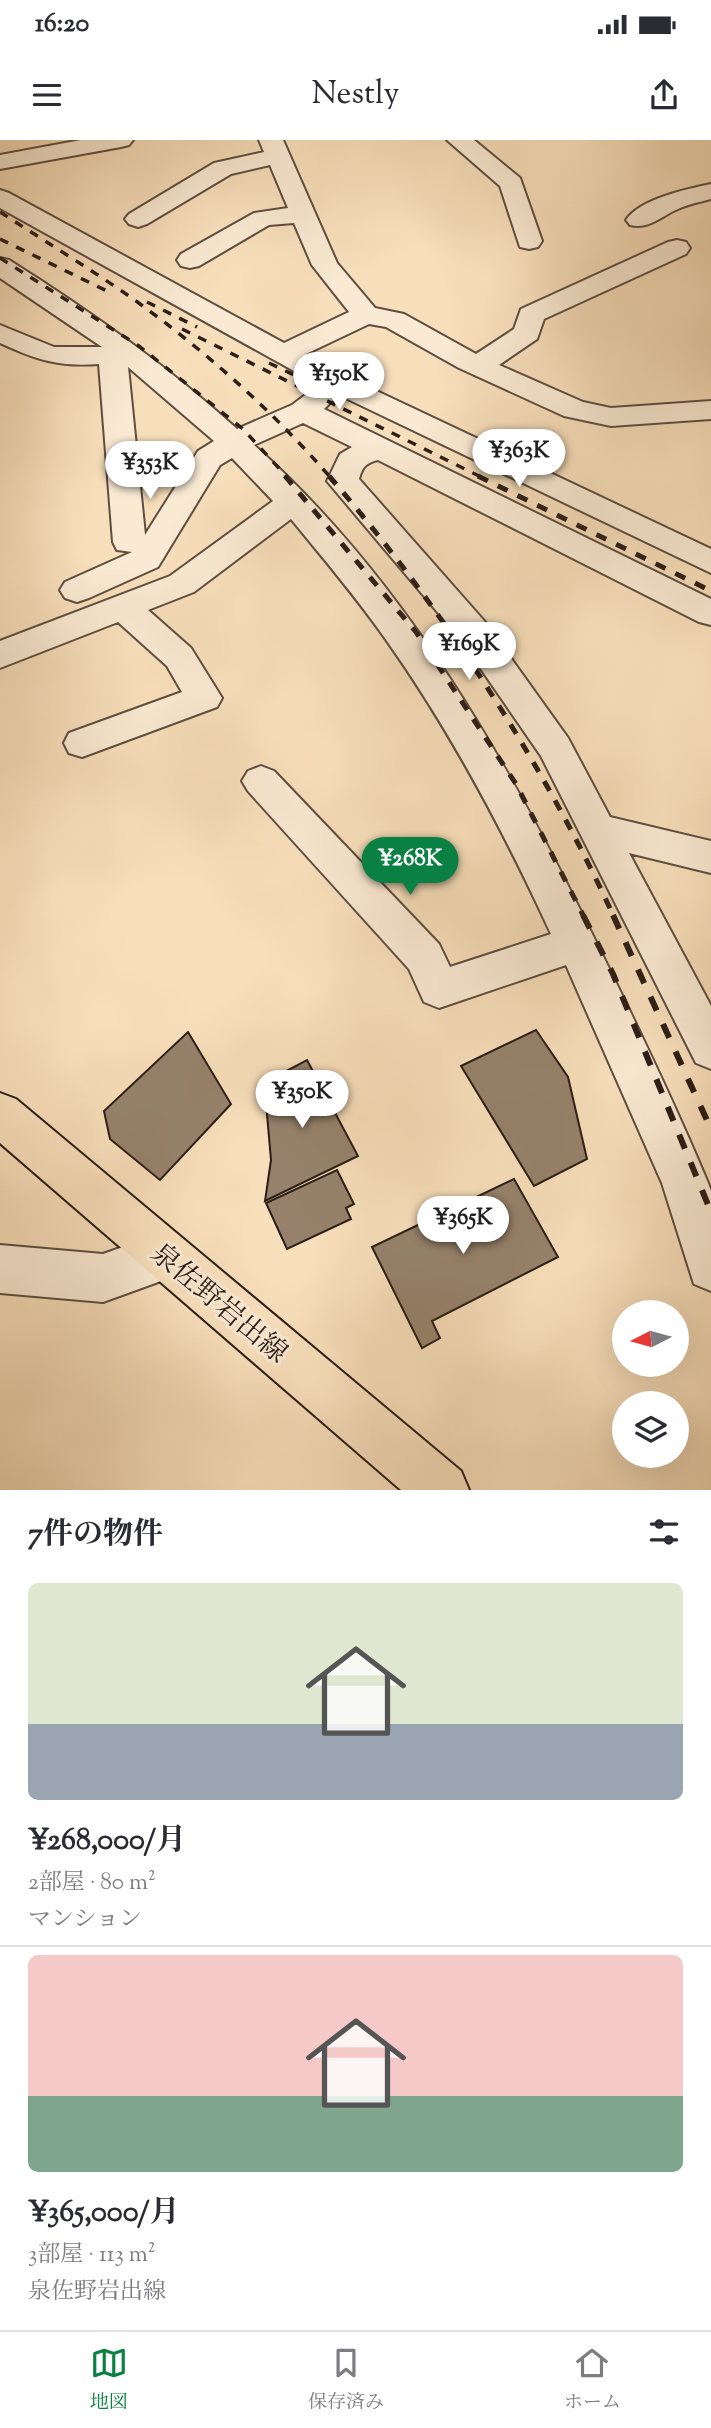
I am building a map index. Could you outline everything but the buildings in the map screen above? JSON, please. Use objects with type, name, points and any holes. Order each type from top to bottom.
[{"type":"main road","name":"泉佐野岩出線","points":[[0,1114],[442,1490]]},
{"type":"street","points":[[0,162],[121,140]]},
{"type":"street","points":[[459,140],[511,183],[529,241]]},
{"type":"street","points":[[138,219],[223,168],[275,148],[325,265],[366,315]]},
{"type":"street","points":[[639,220],[670,203],[711,191]]},
{"type":"street","points":[[0,198],[337,383],[701,558],[711,528]]},
{"type":"street","points":[[190,260],[262,218],[305,214]]},
{"type":"street","points":[[478,366],[527,333],[531,315],[677,248]]},
{"type":"street","points":[[0,265],[34,286],[116,351],[177,389],[235,442],[295,501],[364,585],[444,697],[534,853],[685,1183],[711,1267]]},
{"type":"street","points":[[283,354],[366,315],[394,320],[478,366],[575,410],[611,416],[711,410]]},
{"type":"street","points":[[0,333],[46,355],[59,358],[116,351]]},
{"type":"street","points":[[116,351],[129,542]]},
{"type":"street","points":[[77,590],[146,559],[209,458],[235,442],[303,411],[337,383]]},
{"type":"street","points":[[303,411],[711,613]]},
{"type":"street","points":[[380,450],[358,454],[347,464],[343,481],[473,631],[555,748],[711,1049]]},
{"type":"street","points":[[0,655],[182,584],[295,501]]},
{"type":"street","points":[[82,743],[204,698],[179,657],[123,607]]},
{"type":"street","points":[[261,781],[424,957],[439,989],[576,944]]},
{"type":"street","points":[[596,829],[711,857]]},
{"type":"street","points":[[0,1269],[103,1278],[166,1256]]},
{"type":"railway","points":[[0,212],[129,296],[183,337],[260,404],[330,477]]},
{"type":"railway","points":[[0,239],[107,291]]},
{"type":"railway","points":[[0,258],[139,346],[243,429],[287,477]]},
{"type":"railway","points":[[147,302],[197,327]]},
{"type":"railway","points":[[182,329],[481,477]]},
{"type":"railway","points":[[269,363],[319,387]]},
{"type":"railway","points":[[285,476],[416,632],[516,784],[584,917]]},
{"type":"railway","points":[[329,476],[410,577],[486,686],[555,801],[614,917]]},
{"type":"railway","points":[[478,476],[711,591]]},
{"type":"railway","points":[[583,915],[613,974],[711,1212]]},
{"type":"railway","points":[[613,915],[711,1129]]}]
